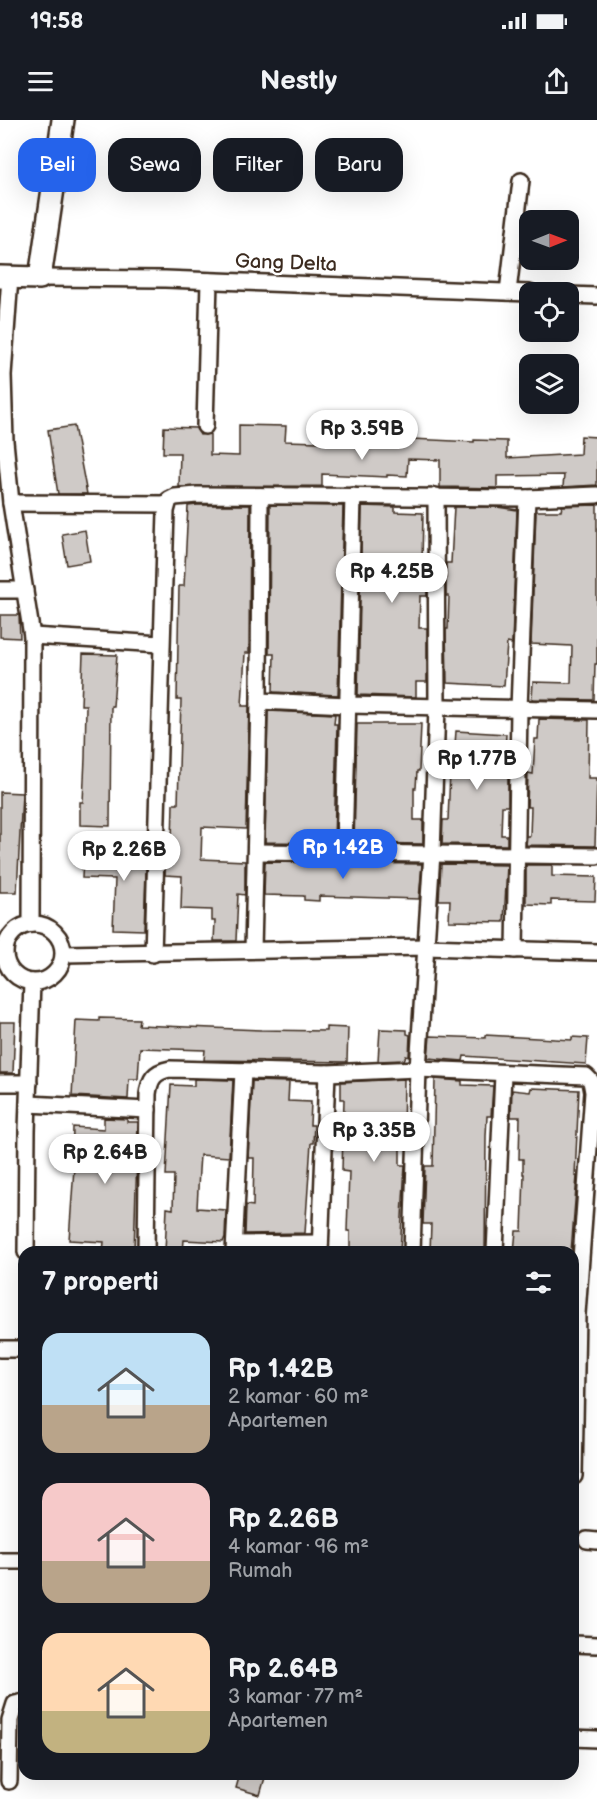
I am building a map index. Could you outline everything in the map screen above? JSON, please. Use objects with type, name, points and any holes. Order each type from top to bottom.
[{"type":"main road","points":[[5,277],[40,278],[63,120]]},
{"type":"street","points":[[508,292],[521,181]]},
{"type":"street","points":[[5,277],[3,375],[5,441],[11,503],[32,636],[31,924]]},
{"type":"street","name":"Gang Delta","points":[[40,278],[210,281],[519,292]]},
{"type":"street","points":[[205,426],[210,281]]},
{"type":"street","points":[[579,295],[597,296]]},
{"type":"street","points":[[153,954],[161,644],[167,504],[171,499],[184,496],[527,498],[597,495]]},
{"type":"street","points":[[253,950],[259,701],[260,496]]},
{"type":"street","points":[[344,852],[353,496]]},
{"type":"street","points":[[412,1246],[418,1069],[432,853],[437,706],[436,496]]},
{"type":"street","points":[[515,950],[519,709],[527,498]]},
{"type":"street","points":[[11,503],[167,504]]},
{"type":"street","points":[[0,590],[25,590]]},
{"type":"street","points":[[32,636],[161,644]]},
{"type":"street","points":[[259,701],[597,710]]},
{"type":"street","points":[[256,852],[597,856]]},
{"type":"street","points":[[31,924],[41,924],[50,928],[63,944],[64,954],[59,969],[48,980],[24,981],[10,970],[2,955],[12,934],[20,927],[31,924]]},
{"type":"street","points":[[64,954],[425,947],[597,952]]},
{"type":"street","points":[[26,1246],[32,982]]},
{"type":"street","points":[[146,1246],[148,1094],[150,1080],[159,1072],[170,1069],[327,1073],[418,1069],[503,1074],[581,1075],[589,1078],[592,1085],[579,1260]]},
{"type":"street","points":[[234,1246],[243,1071]]},
{"type":"street","points":[[320,1246],[327,1073]]},
{"type":"street","points":[[495,1246],[503,1074]]},
{"type":"street","points":[[0,1083],[29,1083]]},
{"type":"street","points":[[28,1104],[148,1110]]},
{"type":"street","points":[[0,1349],[18,1349]]},
{"type":"street","points":[[0,1561],[18,1561]]},
{"type":"street","points":[[579,1644],[597,1645]]},
{"type":"street","points":[[9,1780],[5,1720],[15,1704],[18,1703]]},
{"type":"street","points":[[579,1738],[597,1739]]},
{"type":"building","points":[[239,425],[286,426],[285,441],[391,444],[412,443],[412,439],[507,441],[507,458],[580,454],[581,436],[597,437],[597,485],[563,487],[564,475],[497,476],[497,488],[440,487],[440,460],[408,459],[407,476],[322,474],[322,486],[179,487],[180,453],[163,453],[164,427],[196,428],[200,435],[210,434],[210,455],[239,456]]},
{"type":"building","points":[[74,426],[87,494],[58,494],[48,430]]},
{"type":"building","points":[[250,505],[249,653],[245,653],[242,706],[249,706],[246,829],[202,827],[201,859],[245,861],[245,895],[238,894],[236,941],[214,941],[215,921],[212,921],[212,910],[181,909],[182,876],[165,875],[166,842],[172,842],[173,804],[178,804],[181,700],[177,700],[179,586],[184,586],[188,506]]},
{"type":"building","points":[[270,505],[343,506],[338,695],[273,692],[274,654],[269,654]]},
{"type":"building","points":[[597,505],[597,664],[595,664],[594,700],[532,699],[533,682],[571,683],[572,646],[531,644],[536,511],[561,511],[562,506]]},
{"type":"building","points":[[362,506],[395,507],[395,512],[423,513],[422,562],[427,562],[427,596],[420,596],[419,628],[427,628],[427,682],[416,682],[416,697],[358,695]]},
{"type":"building","points":[[454,507],[497,507],[517,510],[512,644],[507,643],[504,686],[447,683],[446,629],[448,629],[449,596],[446,596],[446,563],[451,563]]},
{"type":"building","points":[[85,530],[90,561],[67,565],[62,534]]},
{"type":"building","points":[[0,615],[19,615],[20,638],[0,637]]},
{"type":"building","points":[[83,654],[117,655],[113,706],[111,706],[110,826],[80,825],[80,802],[83,802],[86,705],[81,705]]},
{"type":"building","points":[[268,711],[335,714],[334,724],[337,724],[334,843],[265,842]]},
{"type":"building","points":[[539,719],[589,720],[588,778],[597,778],[595,846],[526,845],[527,836],[530,836],[531,807],[527,807],[528,773],[533,774],[535,739],[538,739]]},
{"type":"building","points":[[357,724],[421,724],[419,771],[417,771],[416,788],[414,788],[414,820],[423,820],[423,844],[354,843]]},
{"type":"building","points":[[456,731],[506,734],[504,773],[508,773],[508,806],[502,806],[501,835],[507,835],[507,845],[442,844],[443,820],[448,820],[450,772],[453,773]]},
{"type":"building","points":[[0,792],[22,793],[17,892],[0,892]]},
{"type":"building","points":[[114,840],[147,841],[144,930],[113,929],[115,879],[82,878],[83,859],[114,860]]},
{"type":"building","points":[[265,862],[422,864],[419,899],[319,896],[319,901],[304,900],[304,896],[264,895]]},
{"type":"building","points":[[441,864],[507,865],[504,922],[449,921],[450,900],[439,900]]},
{"type":"building","points":[[526,865],[552,865],[552,876],[596,877],[595,901],[551,900],[551,905],[526,904]]},
{"type":"building","points":[[99,1018],[139,1019],[138,1025],[261,1030],[326,1031],[326,1027],[348,1028],[347,1062],[204,1060],[205,1050],[140,1048],[138,1079],[129,1079],[128,1099],[72,1096],[76,1020],[99,1021]]},
{"type":"building","points":[[0,1022],[15,1022],[13,1073],[0,1073]]},
{"type":"building","points":[[380,1029],[407,1030],[407,1034],[410,1035],[409,1057],[406,1056],[404,1060],[378,1061]]},
{"type":"building","points":[[485,1035],[572,1040],[572,1037],[588,1038],[586,1064],[464,1056],[463,1061],[428,1058],[430,1036],[485,1038]]},
{"type":"building","points":[[194,1079],[233,1080],[229,1157],[200,1155],[197,1208],[226,1210],[225,1237],[223,1242],[184,1240],[184,1246],[165,1246],[167,1208],[173,1209],[174,1175],[166,1175],[171,1085],[194,1086]]},
{"type":"building","points":[[404,1079],[400,1165],[405,1165],[400,1246],[350,1246],[350,1231],[347,1231],[349,1172],[342,1171],[344,1099],[341,1099],[341,1082]]},
{"type":"building","points":[[435,1079],[462,1081],[462,1085],[493,1086],[491,1116],[487,1116],[486,1136],[485,1246],[430,1246],[431,1224],[423,1224],[425,1166],[433,1166]]},
{"type":"building","points":[[252,1081],[289,1082],[288,1101],[311,1102],[310,1125],[314,1125],[305,1233],[245,1234],[246,1205],[253,1206],[254,1158],[248,1158]]},
{"type":"building","points":[[531,1088],[579,1090],[575,1176],[577,1176],[571,1246],[515,1246],[516,1231],[522,1231],[524,1174],[523,1159],[519,1159],[520,1117],[511,1117],[512,1090],[530,1092]]},
{"type":"building","points":[[104,1118],[138,1122],[134,1246],[104,1246],[104,1242],[69,1240],[74,1168],[72,1167],[73,1127],[104,1129]]},
{"type":"building","points":[[238,1780],[264,1780],[260,1795],[236,1788]]}]
